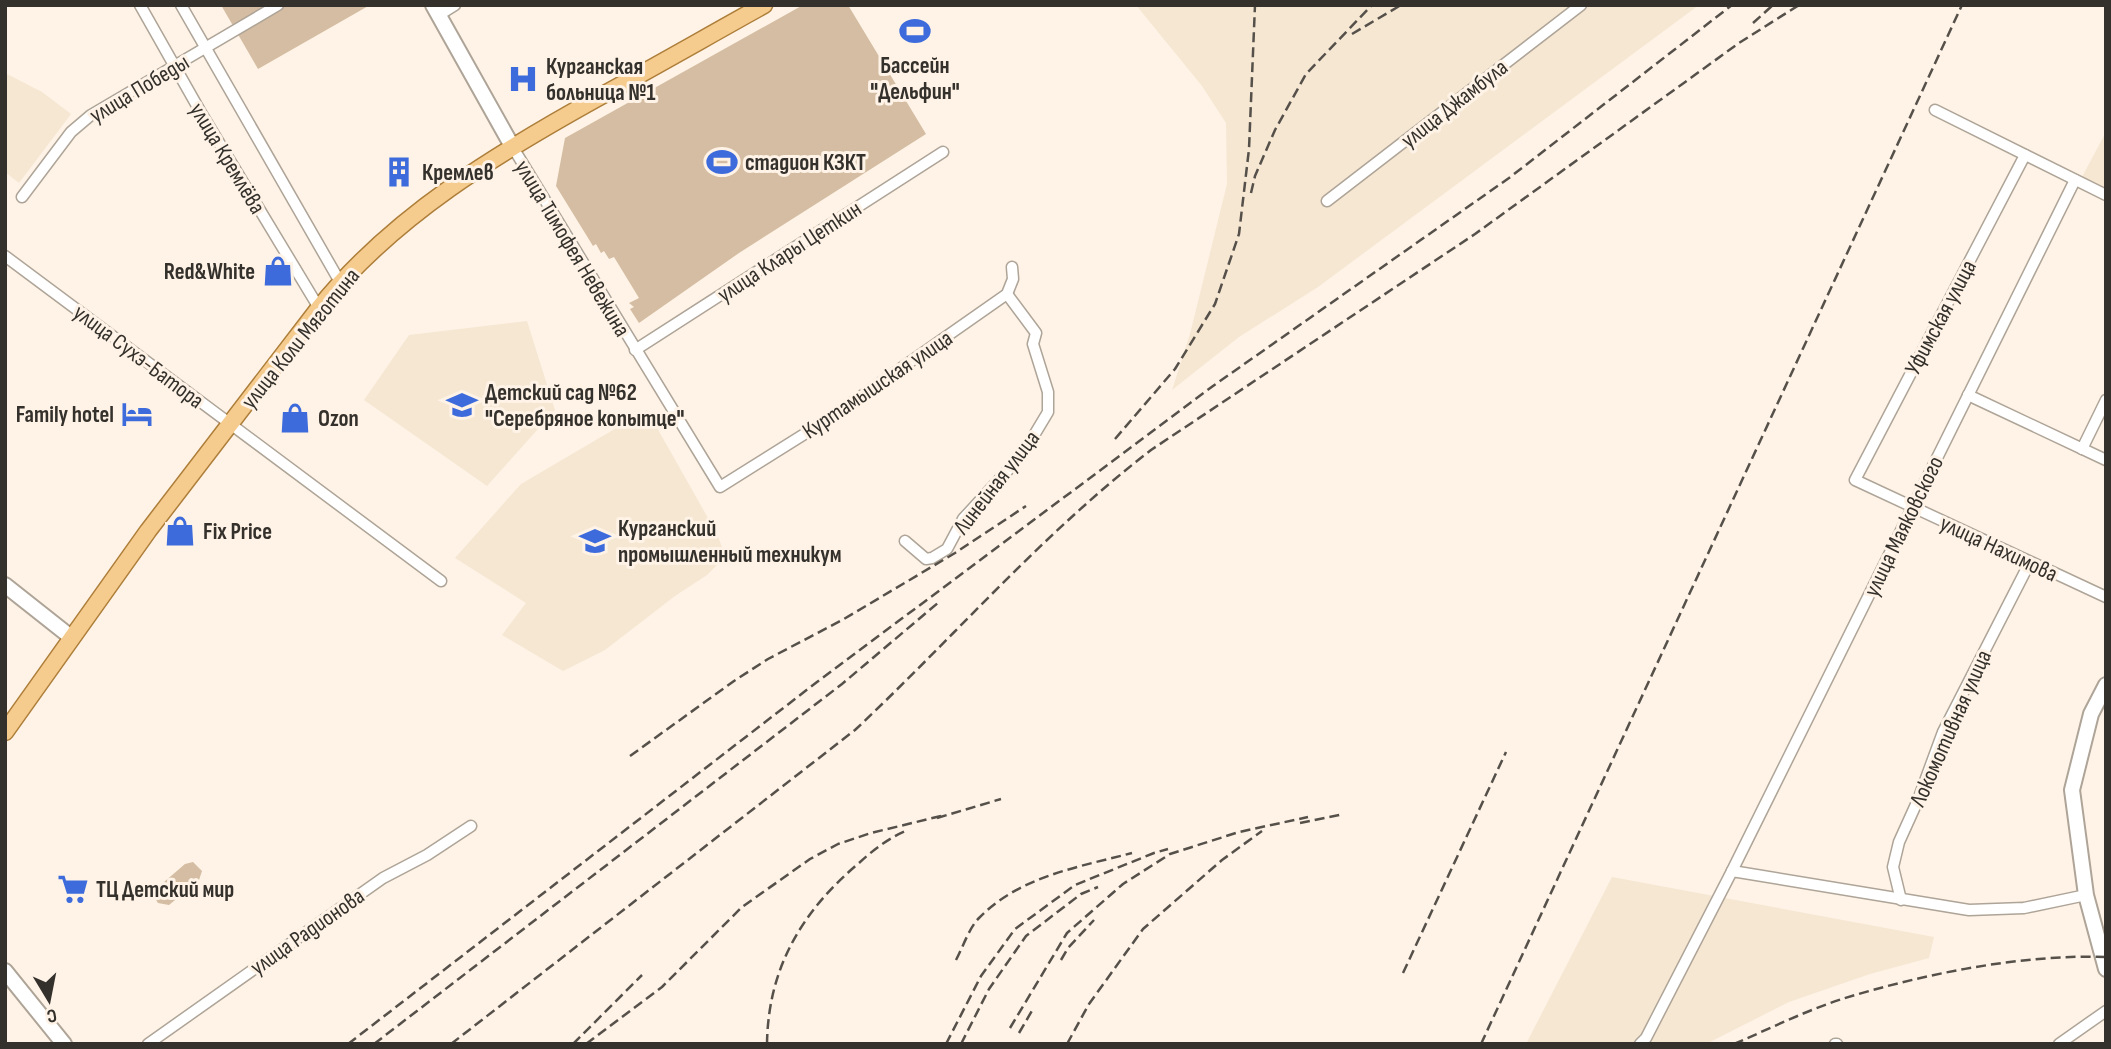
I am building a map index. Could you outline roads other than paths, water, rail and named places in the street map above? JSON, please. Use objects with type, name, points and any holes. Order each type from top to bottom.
[{"type":"main road","name":"улица Коли Мяготина","points":[[5,732],[149,531],[340,282],[395,231],[462,178],[512,146],[764,5]]},
{"type":"street","name":"улица Кремлёва","points":[[140,5],[240,180],[319,308]]},
{"type":"street","name":"улица Кремлёва","points":[[181,5],[340,282]]},
{"type":"street","name":"улица Победы","points":[[22,197],[71,132],[92,115],[278,5]]},
{"type":"street","points":[[436,10],[455,5]]},
{"type":"street","name":"улица Джамбула","points":[[1327,201],[1581,5]]},
{"type":"street","name":"улица Тимофея Невежина","points":[[436,10],[512,146],[720,487]]},
{"type":"street","points":[[1935,110],[2106,195]]},
{"type":"street","name":"улица Клары Цеткин","points":[[635,350],[943,152]]},
{"type":"street","name":"Уфимская улица","points":[[1855,480],[2025,155]]},
{"type":"street","name":"улица Маяковского","points":[[1640,1044],[1646,1038],[1732,871],[2075,180]]},
{"type":"street","name":"улица Сухэ-Батора","points":[[5,256],[441,581]]},
{"type":"street","points":[[1007,294],[1013,279],[1012,267]]},
{"type":"street","name":"Куртамышская улица","points":[[720,487],[830,418],[1007,294]]},
{"type":"street","name":"Линейная улица","points":[[905,541],[926,559],[947,549],[963,519],[1008,470],[1048,412],[1048,391],[1033,344],[1036,332],[1007,294]]},
{"type":"street","points":[[1968,396],[2106,460]]},
{"type":"street","points":[[2082,449],[2106,400]]},
{"type":"street","name":"улица Нахимова","points":[[1855,480],[2106,597]]},
{"type":"street","name":"Локомотивная улица","points":[[1901,900],[1893,867],[1899,842],[1943,732],[2030,562]]},
{"type":"street","points":[[5,585],[72,638]]},
{"type":"street","points":[[2106,685],[2091,714],[2072,790],[2086,895],[2106,969]]},
{"type":"street","name":"улица Радионова","points":[[149,1044],[383,878],[427,855],[471,826]]},
{"type":"street","points":[[1732,871],[1969,910],[2024,908],[2086,895]]},
{"type":"street","points":[[5,971],[64,1044]]},
{"type":"street","points":[[2059,1044],[2106,1011]]},
{"type":"railway","points":[[1115,439],[1175,369],[1215,304],[1239,234],[1249,149],[1255,5]]},
{"type":"railway","points":[[1251,193],[1255,176],[1275,130],[1306,74],[1372,5]]},
{"type":"railway","points":[[1352,34],[1401,5]]},
{"type":"railway","points":[[348,1044],[817,682],[1213,386],[1509,178],[1732,5]]},
{"type":"railway","points":[[1753,23],[1773,5]]},
{"type":"railway","points":[[451,1044],[855,730],[1036,551],[1111,482],[1151,450],[1475,234],[1739,43],[1799,5]]},
{"type":"railway","points":[[1481,1044],[1962,5]]},
{"type":"railway","points":[[630,756],[768,659],[844,619],[955,553],[1026,506]]},
{"type":"railway","points":[[374,1044],[842,684],[939,602]]},
{"type":"railway","points":[[1403,973],[1506,752]]},
{"type":"railway","points":[[937,818],[1001,799]]},
{"type":"railway","points":[[1300,823],[1344,814]]},
{"type":"railway","points":[[586,1044],[662,987],[742,907],[810,859],[838,844],[871,833],[945,815]]},
{"type":"railway","points":[[1010,1028],[1067,933],[1123,884],[1170,854],[1239,832],[1308,817]]},
{"type":"railway","points":[[767,1044],[774,990],[792,943],[805,921],[839,881],[864,858],[888,840],[908,830]]},
{"type":"railway","points":[[1067,1044],[1089,1004],[1143,929],[1222,860],[1262,831]]},
{"type":"railway","points":[[946,1044],[981,976],[1015,929],[1075,885],[1168,849]]},
{"type":"railway","points":[[956,960],[975,922],[1013,892],[1051,875],[1132,853]]},
{"type":"railway","points":[[961,1044],[989,989],[1026,936],[1081,894],[1098,887]]},
{"type":"railway","points":[[1061,960],[1068,948],[1094,920]]},
{"type":"railway","points":[[1734,1044],[1828,1004],[1906,981],[2007,962],[2106,957]]},
{"type":"railway","points":[[573,1044],[642,975]]},
{"type":"railway","points":[[1019,1033],[1033,1009]]},
{"type":"place","name":"Бассейн \"Дельфин\"","points":[[915,31]]},
{"type":"place","name":"Курганская больница №1","points":[[523,79]]},
{"type":"place","name":"стадион КЗКТ","points":[[722,162]]},
{"type":"place","name":"Кремлев","points":[[399,172]]},
{"type":"place","name":"Red&White","points":[[278,271]]},
{"type":"place","name":"Детский сад №62 \"Серебряное копытце\"","points":[[462,405]]},
{"type":"place","name":"Family hotel","points":[[137,414]]},
{"type":"place","name":"Ozon","points":[[295,418]]},
{"type":"place","name":"Fix Price","points":[[180,531]]},
{"type":"place","name":"Курганский промышленный техникум","points":[[595,541]]},
{"type":"place","name":"ТЦ Детский мир","points":[[73,889]]}]
